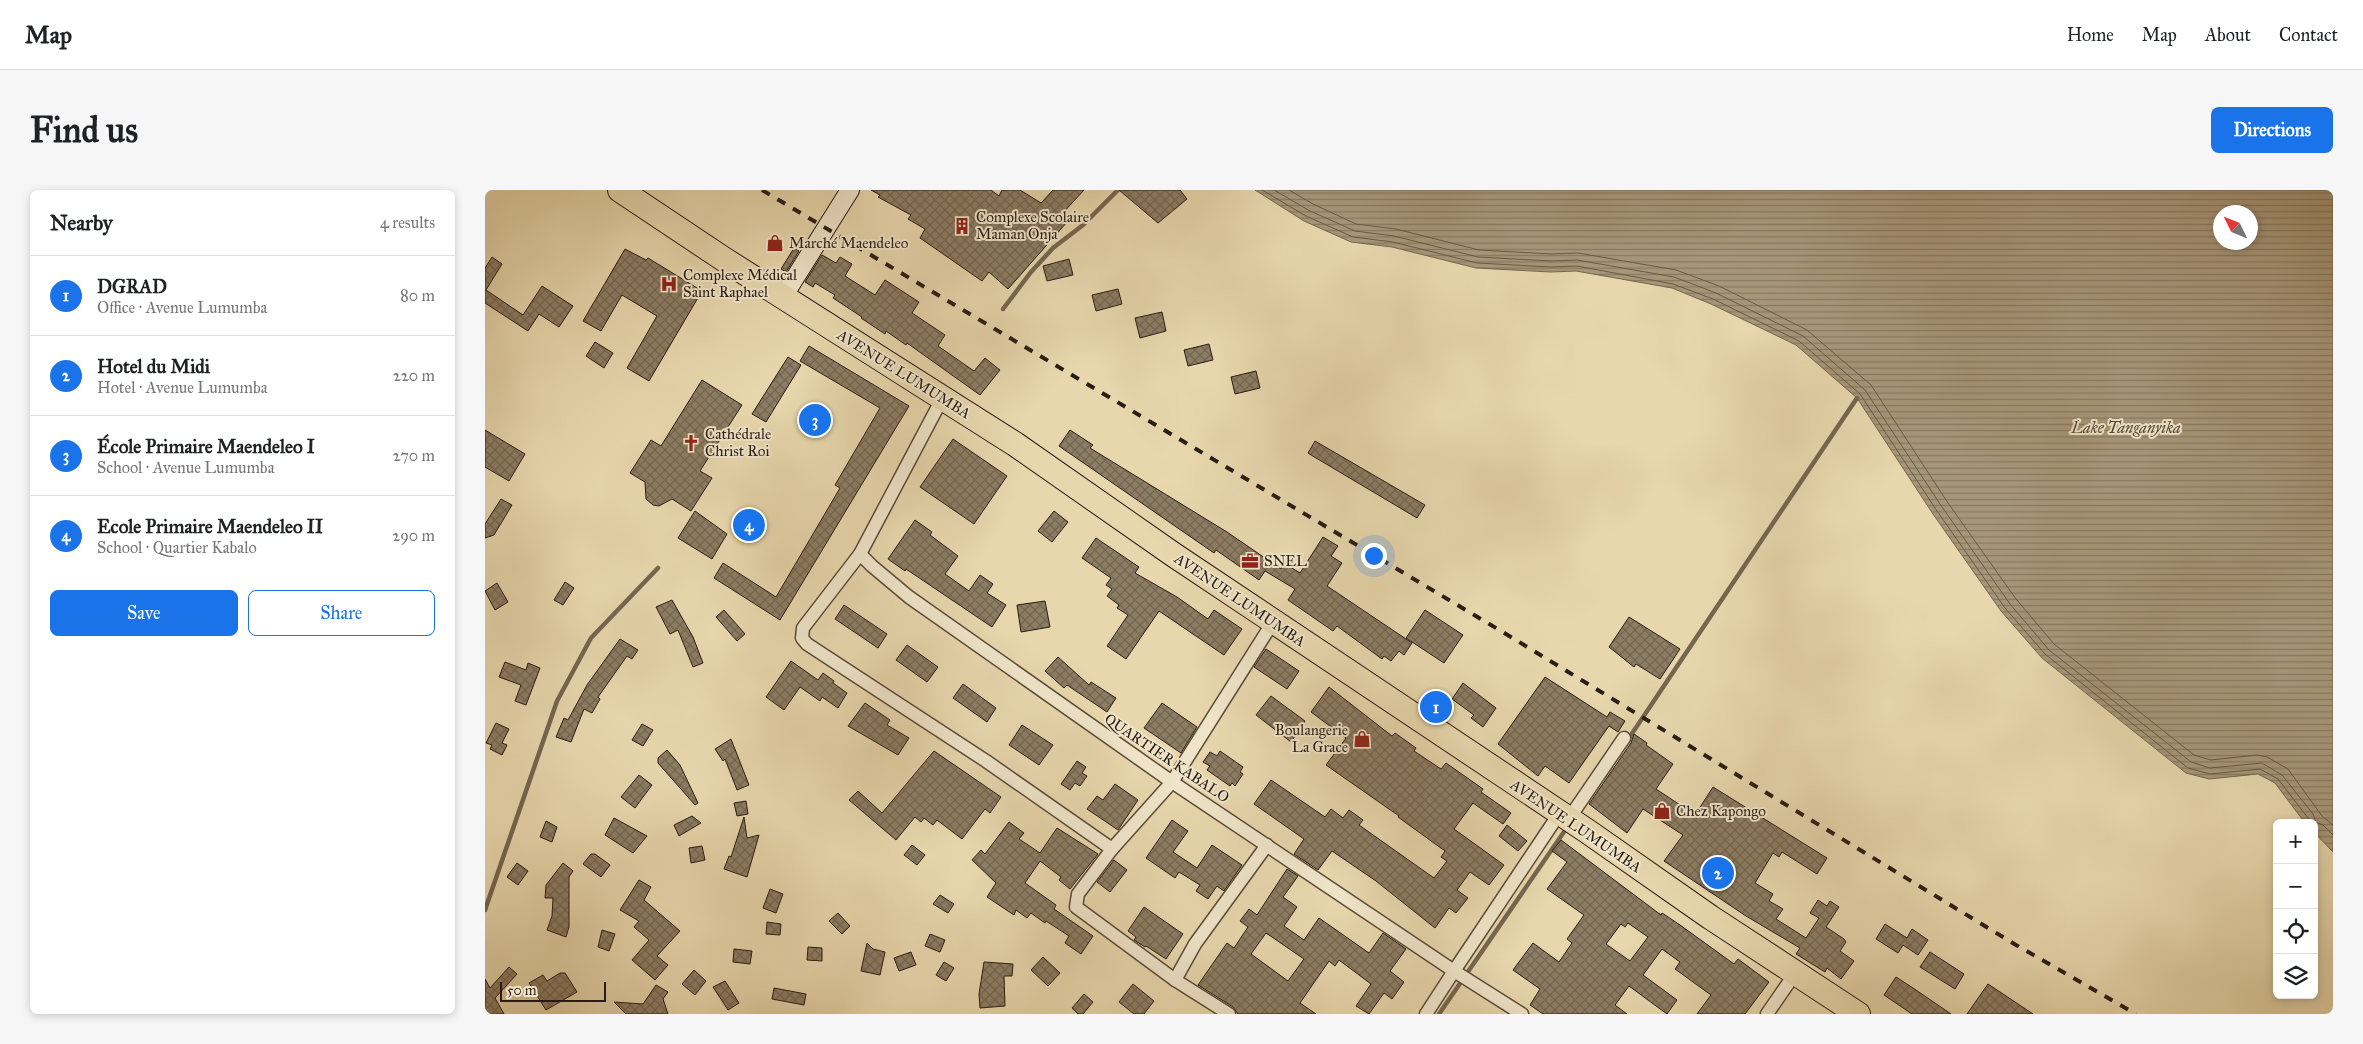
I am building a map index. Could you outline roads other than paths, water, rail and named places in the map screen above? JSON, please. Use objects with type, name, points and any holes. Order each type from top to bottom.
[{"type":"highway","name":"AVENUE LUMUMBA","points":[[620,190],[783,297],[1015,444],[1273,622],[1564,817],[1710,918],[1858,1014]]},
{"type":"street","points":[[783,297],[850,190]]},
{"type":"street","points":[[943,397],[860,554],[803,628],[802,638],[807,644],[986,761],[1112,849]]},
{"type":"street","name":"QUARTIER KABALO","points":[[860,554],[871,566],[909,597],[1172,782],[1521,1014]]},
{"type":"street","points":[[1229,1014],[1175,980],[1076,907],[1079,894],[1112,849],[1172,782],[1273,622]]},
{"type":"street","points":[[1426,1014],[1454,971],[1623,738]]},
{"type":"street","points":[[1175,980],[1195,944],[1267,845]]},
{"type":"street","points":[[1767,1014],[1796,972]]},
{"type":"water","name":"Lake Tanganyika","points":[[1255,190],[2333,190],[2333,852],[2318,836],[2318,819],[2302,819],[2275,783],[2258,774],[2209,779],[2186,773],[2042,658],[2001,611],[1933,514],[1857,398],[1796,345],[1711,304],[1672,288],[1576,271],[1551,272],[1476,268],[1392,247],[1351,242],[1304,221]]},
{"type":"waterway","points":[[1003,309],[1031,272],[1053,248],[1083,225],[1118,190]]},
{"type":"waterway","points":[[1627,741],[1857,398]]},
{"type":"waterway","points":[[485,910],[557,701],[591,638],[658,568]]},
{"type":"waterway","points":[[1439,1014],[1568,826]]},
{"type":"railway","points":[[762,190],[1506,634],[2016,945],[2136,1014]]},
{"type":"place","name":"Complexe Scolaire Maman Onja","points":[[962,226]]},
{"type":"place","name":"Marché Maendeleo","points":[[775,243]]},
{"type":"place","name":"Complexe Médical Saint Raphael","points":[[669,284]]},
{"type":"place","name":"École Primaire Maendeleo I","points":[[815,420]]},
{"type":"place","name":"Cathédrale Christ Roi","points":[[691,443]]},
{"type":"place","name":"Ecole Primaire Maendeleo II","points":[[749,525]]},
{"type":"place","name":"SNEL","points":[[1250,561]]},
{"type":"place","name":"DGRAD","points":[[1436,707]]},
{"type":"place","name":"Boulangerie La Grace","points":[[1362,739]]},
{"type":"place","name":"Chez Kapongo","points":[[1662,811]]},
{"type":"place","name":"Hotel du Midi","points":[[1718,873]]}]
